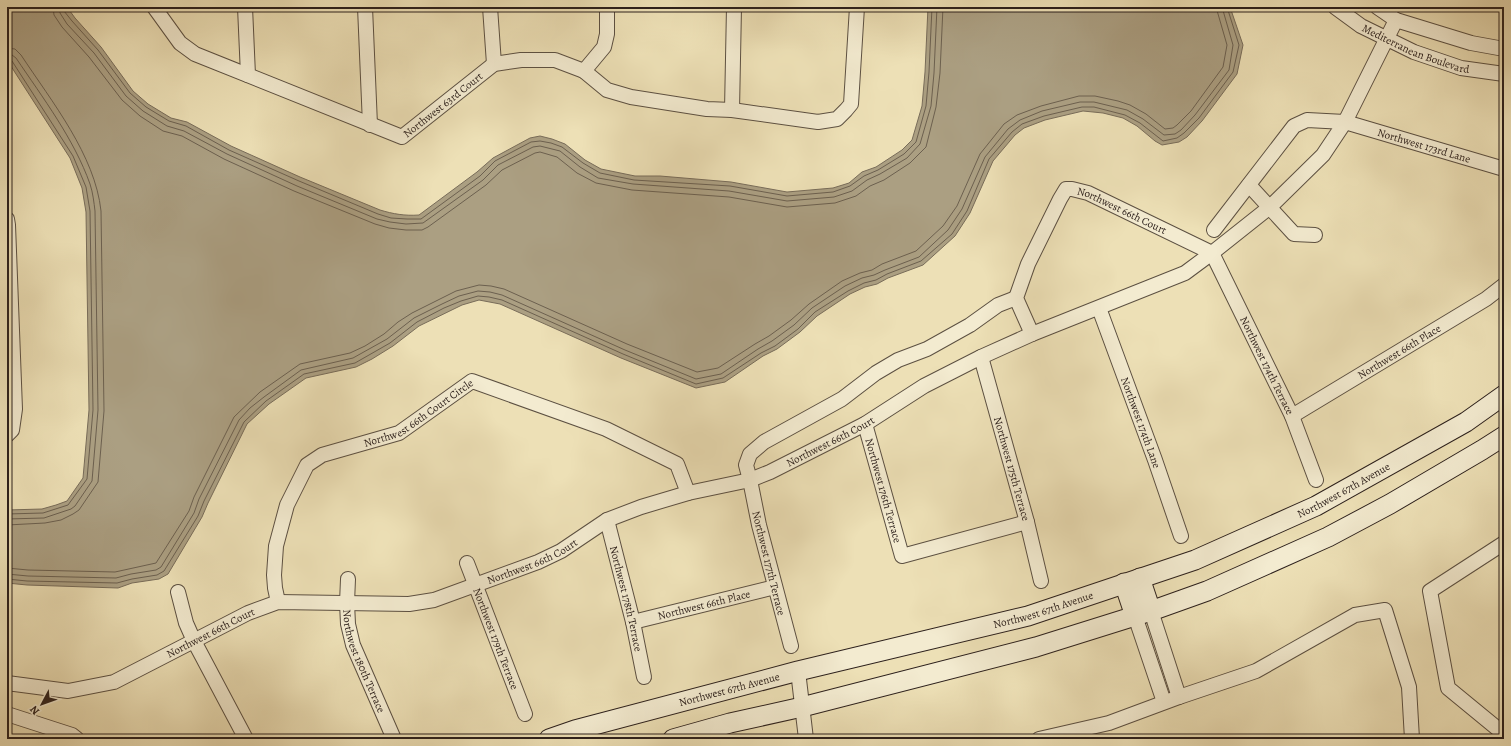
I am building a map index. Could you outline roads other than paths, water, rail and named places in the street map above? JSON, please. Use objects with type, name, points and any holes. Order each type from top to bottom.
[{"type":"main road","name":"Northwest 67th Avenue","points":[[549,739],[576,735],[798,672],[1028,616],[1195,560],[1316,506],[1466,422],[1504,395]]},
{"type":"main road","points":[[673,739],[1036,647],[1207,591],[1328,537],[1390,504],[1504,436]]},
{"type":"main road","points":[[1132,580],[1143,613]]},
{"type":"street","name":"Northwest 63rd Court","points":[[154,7],[180,43],[195,54],[402,138],[494,64],[521,60],[555,60],[584,71],[607,90],[632,97],[708,109],[732,110],[818,122],[837,119],[851,104],[857,7]]},
{"type":"street","points":[[244,7],[248,75]]},
{"type":"street","points":[[366,7],[370,125]]},
{"type":"street","points":[[490,7],[494,64]]},
{"type":"street","points":[[584,71],[604,47],[607,34],[607,7]]},
{"type":"street","points":[[732,110],[734,7]]},
{"type":"street","name":"Mediterranean Boulevard","points":[[1335,7],[1361,26],[1414,52],[1461,68],[1504,74]]},
{"type":"street","name":"Mediterranean Boulevard","points":[[1378,7],[1396,20],[1471,43],[1504,48]]},
{"type":"street","name":"Northwest 66th Court","points":[[7,683],[68,691],[114,682],[248,613],[278,602],[410,604],[434,600],[538,562],[561,551],[607,520],[641,507],[688,493],[750,480],[770,472],[865,424],[924,386],[981,357],[1032,334],[1185,273],[1270,207],[1323,155],[1345,122],[1396,20]]},
{"type":"street","name":"Northwest 173rd Lane","points":[[1214,230],[1294,126],[1307,120],[1345,122],[1504,169]]},
{"type":"street","points":[[1249,185],[1294,234],[1315,235]]},
{"type":"street","name":"Northwest 66th Court","points":[[1016,298],[1028,264],[1066,189],[1088,193],[1212,253]]},
{"type":"street","points":[[7,220],[15,409],[12,430],[7,435]]},
{"type":"street","name":"Northwest 174th Terrace","points":[[1212,253],[1292,416],[1316,480]]},
{"type":"street","name":"Northwest 66th Place","points":[[1292,416],[1486,299],[1504,285]]},
{"type":"street","points":[[1016,298],[1032,334]]},
{"type":"street","name":"Northwest 177th Terrace","points":[[791,646],[759,525],[746,465],[750,454],[764,442],[842,399],[876,373],[893,363],[927,349],[970,325],[998,305],[1016,298]]},
{"type":"street","name":"Northwest 174th Lane","points":[[1099,308],[1156,460],[1182,536]]},
{"type":"street","name":"Northwest 175th Terrace","points":[[981,357],[1027,522],[1041,581]]},
{"type":"street","name":"Northwest 66th Court Circle","points":[[278,602],[274,588],[276,546],[287,505],[307,465],[322,456],[399,433],[472,381],[606,429],[677,464],[688,493]]},
{"type":"street","name":"Northwest 176th Terrace","points":[[865,424],[902,556],[1027,522]]},
{"type":"street","name":"Northwest 178th Terrace","points":[[607,520],[633,622],[644,677]]},
{"type":"street","points":[[1504,543],[1430,591],[1448,688],[1504,734]]},
{"type":"street","name":"Northwest 179th Terrace","points":[[467,563],[525,714]]},
{"type":"street","name":"Northwest 180th Terrace","points":[[348,579],[348,624],[354,644],[394,739]]},
{"type":"street","name":"Northwest 66th Place","points":[[633,622],[775,586]]},
{"type":"street","points":[[178,592],[186,623],[194,641],[246,739]]},
{"type":"street","points":[[1039,739],[1109,723],[1179,696],[1256,671],[1356,615],[1385,610],[1409,687],[1412,739]]},
{"type":"street","points":[[1143,613],[1166,657],[1179,696]]},
{"type":"street","points":[[1143,613],[1150,662],[1164,702]]},
{"type":"street","points":[[1150,662],[1166,657]]},
{"type":"street","points":[[798,672],[806,739]]},
{"type":"street","points":[[7,714],[72,735],[77,739]]},
{"type":"water","points":[[7,7],[67,7],[101,47],[133,91],[148,104],[171,118],[187,122],[231,146],[300,177],[380,210],[394,214],[409,215],[419,215],[477,172],[493,158],[530,138],[540,136],[565,144],[585,160],[601,169],[635,176],[660,176],[731,182],[787,192],[833,188],[849,183],[862,172],[876,167],[902,150],[912,140],[922,106],[928,7],[1230,7],[1243,45],[1237,74],[1202,121],[1187,137],[1179,142],[1162,145],[1137,126],[1123,118],[1103,113],[1083,111],[1045,120],[1024,128],[1015,135],[993,161],[970,213],[955,236],[923,265],[850,294],[817,316],[800,332],[777,349],[763,356],[725,382],[696,388],[621,358],[500,304],[479,300],[462,305],[419,326],[393,346],[356,367],[306,378],[269,404],[247,424],[202,517],[168,574],[159,579],[132,583],[118,588],[7,583],[7,510],[42,509],[67,501],[83,478],[89,410],[86,212],[82,188],[70,158],[7,60]]}]
